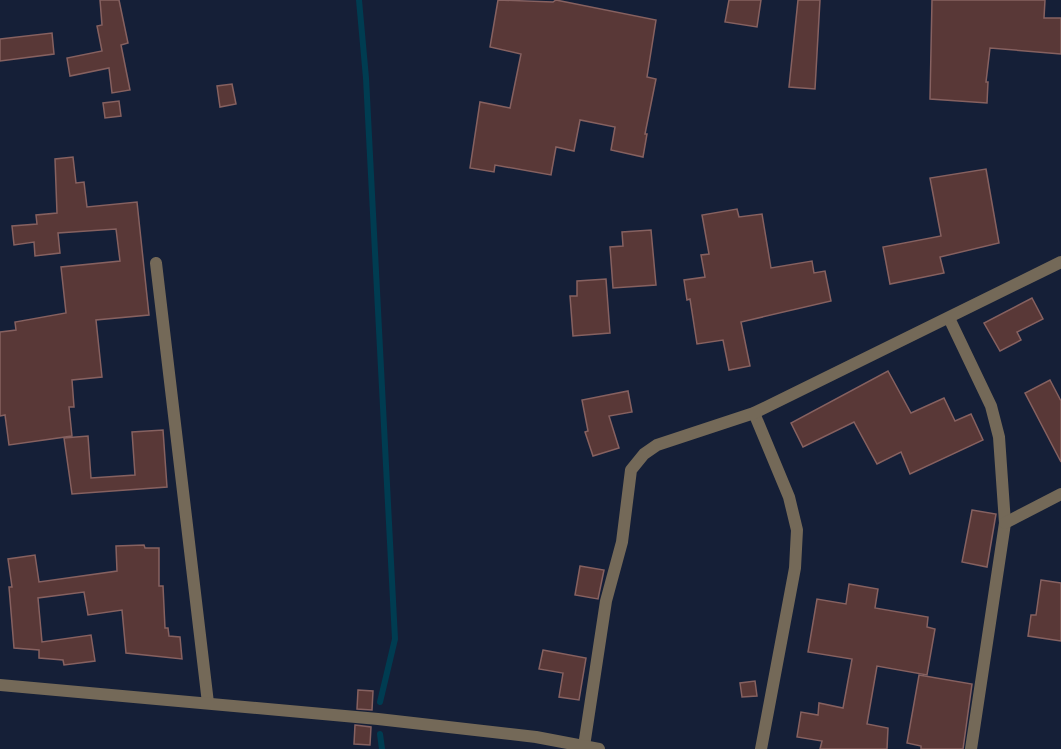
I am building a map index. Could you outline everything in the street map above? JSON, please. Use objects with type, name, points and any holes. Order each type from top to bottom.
[{"type":"street","points":[[584,746],[606,601],[622,542],[631,470],[644,454],[657,445],[754,412],[1061,262]]},
{"type":"street","points":[[156,263],[208,703]]},
{"type":"street","points":[[949,318],[991,406],[999,437],[1005,523],[971,749]]},
{"type":"street","points":[[754,412],[789,497],[797,531],[795,568],[761,749]]},
{"type":"street","points":[[1005,523],[1061,494]]},
{"type":"street","points":[[0,686],[401,721],[536,737],[599,749]]},
{"type":"building","points":[[100,0],[119,0],[128,43],[121,45],[130,90],[112,93],[109,68],[70,76],[67,58],[102,51],[97,26],[102,25]]},
{"type":"building","points":[[498,0],[553,2],[556,0],[656,20],[647,77],[656,79],[645,134],[647,134],[643,157],[611,150],[615,127],[580,120],[574,151],[556,147],[551,175],[495,165],[494,172],[470,168],[480,102],[510,108],[521,54],[490,47]]},
{"type":"building","points":[[729,0],[761,0],[757,27],[725,22]]},
{"type":"building","points":[[798,0],[820,0],[815,89],[789,87]]},
{"type":"building","points":[[932,0],[1045,0],[1044,18],[1061,18],[1061,54],[990,48],[986,82],[988,82],[987,103],[930,99]]},
{"type":"building","points":[[52,33],[54,54],[0,61],[0,39]]},
{"type":"building","points":[[232,84],[236,104],[220,107],[217,86]]},
{"type":"building","points":[[119,101],[121,116],[105,118],[103,103]]},
{"type":"building","points":[[73,157],[76,183],[84,182],[87,207],[137,202],[149,315],[96,320],[102,377],[72,380],[74,407],[69,407],[72,436],[9,445],[5,415],[0,416],[0,332],[16,330],[15,322],[66,313],[61,267],[120,261],[116,229],[58,233],[60,253],[35,256],[34,242],[14,245],[12,226],[37,224],[36,215],[57,213],[55,159]]},
{"type":"building","points":[[986,169],[999,243],[940,257],[944,273],[890,284],[883,247],[941,236],[930,178]]},
{"type":"building","points":[[737,209],[739,217],[762,214],[771,268],[812,261],[814,273],[825,271],[831,301],[741,322],[750,366],[729,370],[723,340],[697,344],[690,299],[687,300],[684,280],[705,277],[701,255],[709,254],[702,215]]},
{"type":"building","points":[[651,230],[656,285],[613,288],[610,247],[623,246],[622,232]]},
{"type":"building","points":[[606,279],[610,333],[573,336],[570,296],[577,296],[577,281]]},
{"type":"building","points":[[1032,298],[1043,319],[1017,332],[1021,340],[1000,351],[984,323]]},
{"type":"building","points":[[888,371],[911,413],[944,398],[955,421],[971,414],[983,440],[910,474],[901,452],[877,464],[854,422],[803,447],[791,423]]},
{"type":"building","points":[[1050,380],[1061,401],[1061,462],[1025,393]]},
{"type":"building","points":[[628,391],[632,412],[609,416],[619,448],[593,456],[585,432],[588,431],[582,400]]},
{"type":"building","points":[[163,430],[167,487],[72,494],[64,438],[88,436],[91,478],[135,475],[132,432]]},
{"type":"building","points":[[972,510],[996,514],[987,567],[962,562]]},
{"type":"building","points":[[144,545],[145,548],[159,548],[159,586],[163,586],[165,628],[168,628],[169,636],[180,637],[182,659],[126,653],[122,610],[88,615],[84,592],[38,598],[42,642],[91,635],[95,661],[64,665],[63,660],[39,658],[39,650],[14,648],[9,587],[12,587],[8,559],[35,555],[39,582],[117,571],[116,546]]},
{"type":"building","points":[[580,566],[604,570],[598,599],[575,595]]},
{"type":"building","points":[[1041,580],[1061,583],[1061,641],[1028,636],[1031,615],[1036,615]]},
{"type":"building","points":[[849,584],[878,589],[875,608],[928,617],[927,627],[935,629],[927,675],[877,666],[867,724],[888,728],[887,749],[820,749],[822,741],[797,737],[801,712],[818,715],[819,703],[843,708],[852,659],[808,652],[817,599],[846,604]]},
{"type":"building","points":[[543,650],[586,658],[579,700],[559,697],[563,673],[539,669]]},
{"type":"building","points":[[919,675],[972,684],[963,749],[921,749],[921,746],[907,743]]},
{"type":"building","points":[[755,681],[757,696],[742,697],[740,683]]},
{"type":"building","points":[[358,690],[373,691],[372,710],[357,709]]},
{"type":"building","points":[[355,725],[371,727],[370,745],[354,744]]},
{"type":"waterway","points":[[359,0],[366,78],[395,639],[380,702]]},
{"type":"waterway","points":[[380,734],[382,749]]}]
